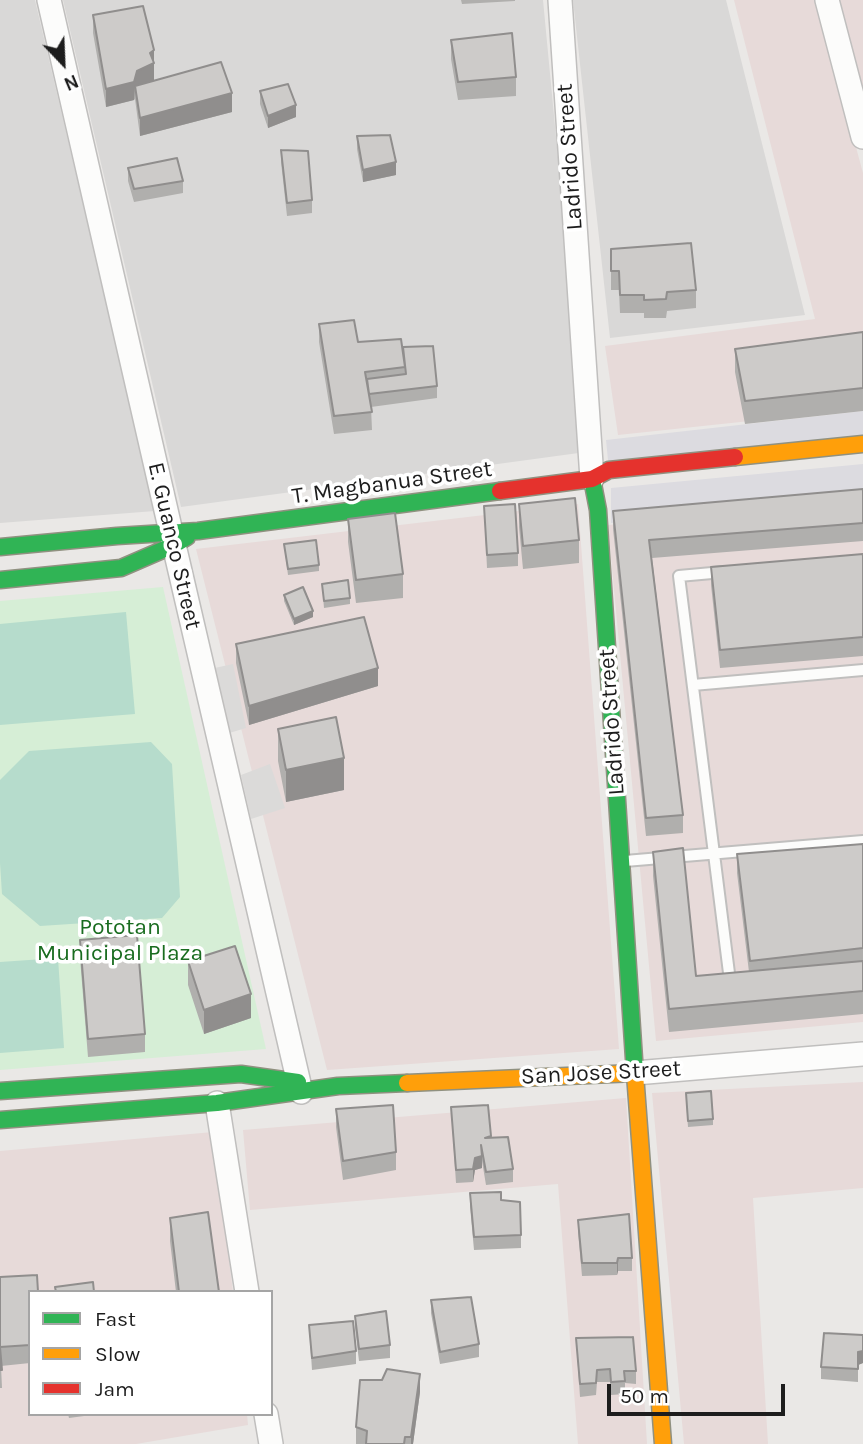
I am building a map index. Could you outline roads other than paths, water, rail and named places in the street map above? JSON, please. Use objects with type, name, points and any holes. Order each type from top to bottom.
[{"type":"street","name":"E. Guanco Street","points":[[49,0],[300,1087]]},
{"type":"street","name":"Ladrido Street","points":[[560,0],[602,484],[598,510],[635,1073],[663,1444]]},
{"type":"street","points":[[827,0],[863,137]]},
{"type":"street","name":"T. Magbanua Street","points":[[0,580],[121,568],[172,539],[198,531],[602,484],[609,470],[863,444]]},
{"type":"street","name":"T. Magbanua Street","points":[[0,547],[117,536],[172,539]]},
{"type":"street","name":"San Jose Street","points":[[0,1119],[217,1103],[300,1087],[635,1073],[863,1054]]},
{"type":"street","name":"San Jose Street","points":[[0,1091],[242,1074],[300,1087]]},
{"type":"street","points":[[217,1103],[247,1290]]},
{"type":"street","points":[[266,1416],[271,1444]]},
{"type":"lane","points":[[730,981],[679,576],[732,571]]},
{"type":"lane","points":[[693,685],[863,670]]},
{"type":"lane","points":[[621,861],[863,841]]},
{"type":"park label","name":"Pototan Municipal Plaza","points":[[120,940]]}]
